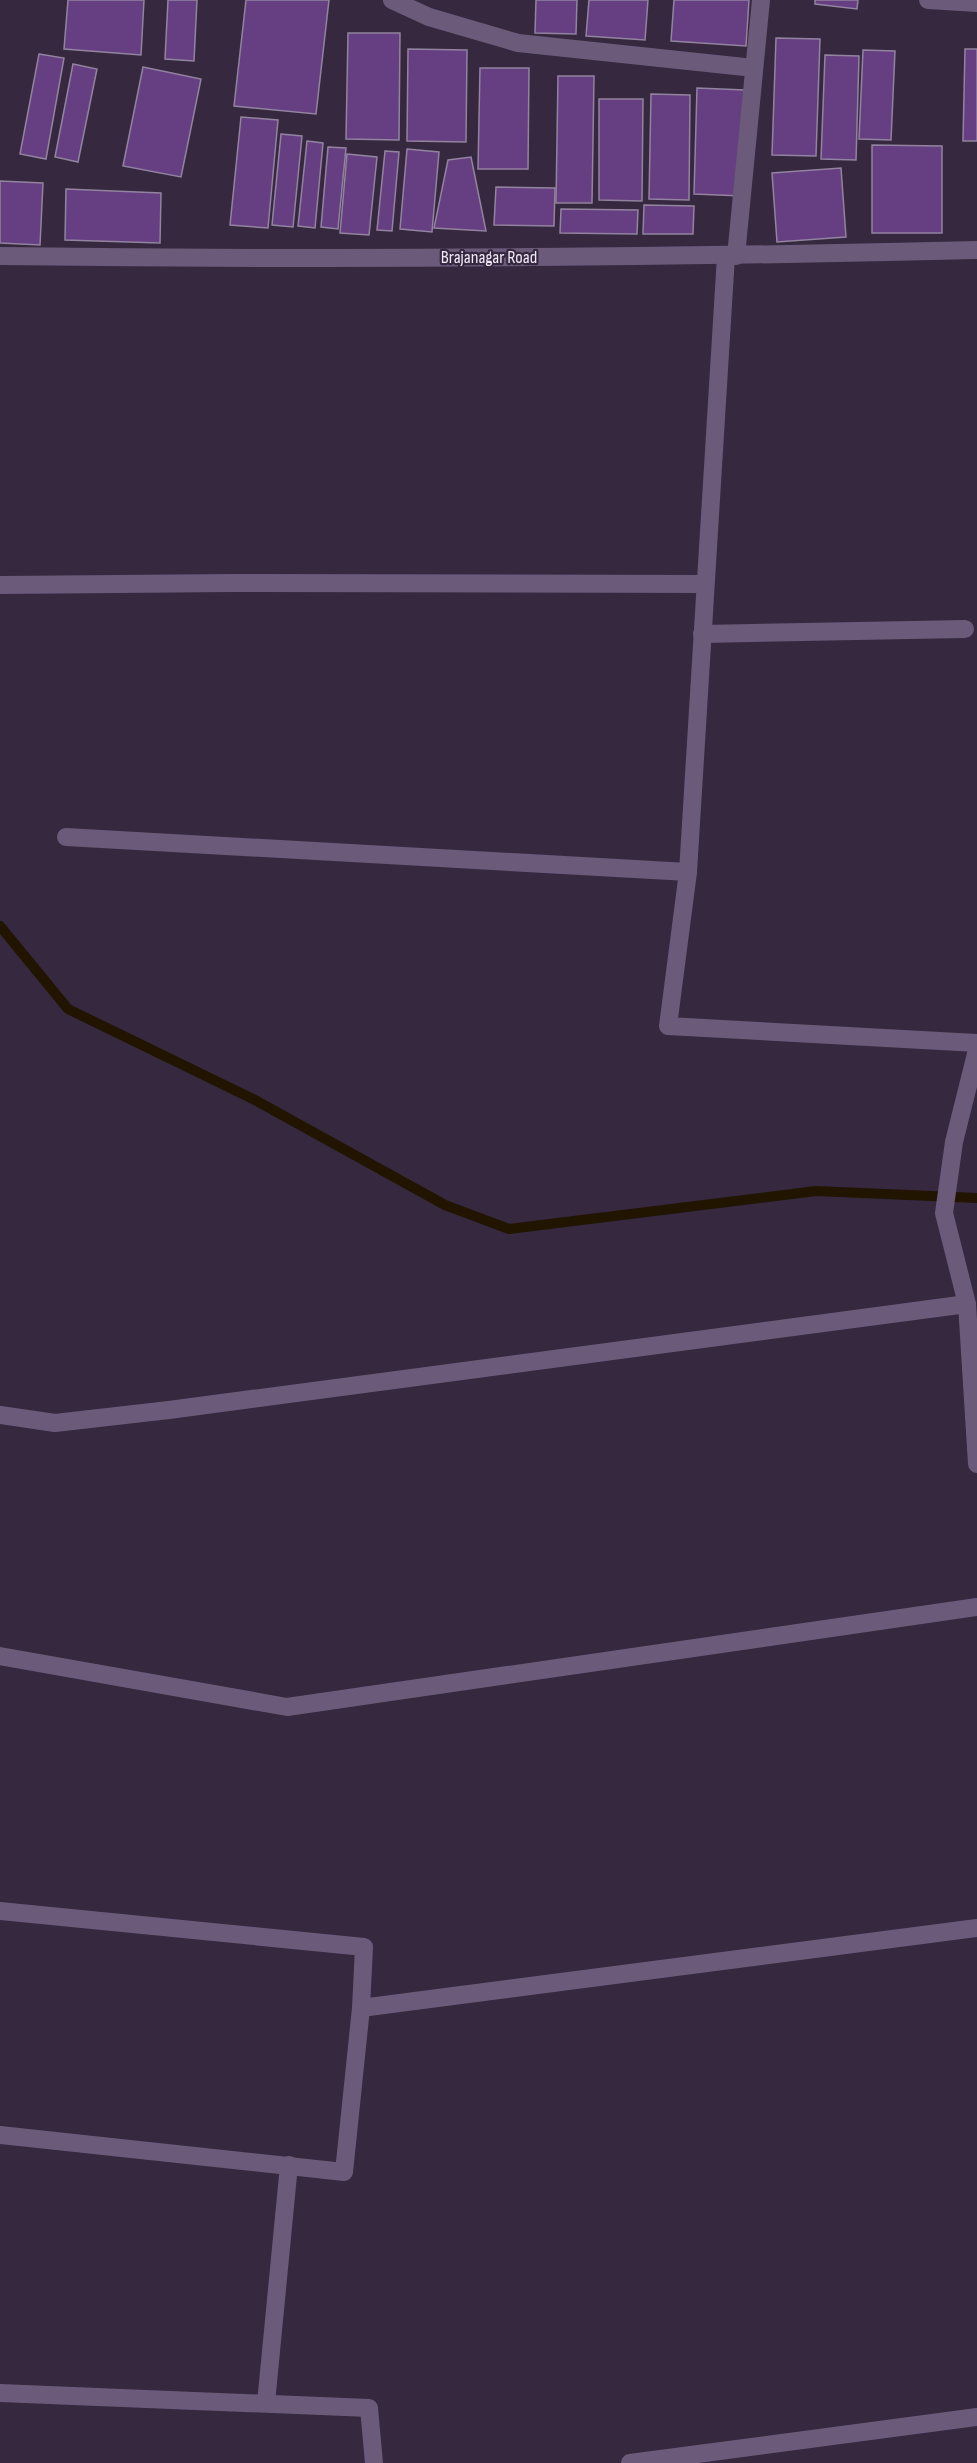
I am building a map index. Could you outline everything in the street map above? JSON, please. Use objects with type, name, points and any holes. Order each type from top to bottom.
[{"type":"street","points":[[392,0],[429,17],[518,43],[754,68]]},
{"type":"street","points":[[761,0],[731,256],[705,584],[688,872],[668,1026],[977,1043]]},
{"type":"street","points":[[928,0],[977,3]]},
{"type":"street","name":"Brajanagar Road","points":[[0,256],[259,259],[731,256],[977,250]]},
{"type":"street","points":[[0,585],[705,584]]},
{"type":"street","points":[[702,634],[965,629]]},
{"type":"street","points":[[66,837],[688,872]]},
{"type":"street","points":[[977,1050],[954,1142],[944,1213],[967,1304],[977,1464]]},
{"type":"street","points":[[0,1415],[55,1423],[169,1410],[967,1304]]},
{"type":"street","points":[[0,1656],[287,1707],[977,1607]]},
{"type":"street","points":[[0,1911],[364,1947],[361,2008],[344,2172],[0,2135]]},
{"type":"street","points":[[361,2008],[977,1928]]},
{"type":"street","points":[[266,2403],[289,2165]]},
{"type":"street","points":[[0,2393],[369,2408],[374,2463]]},
{"type":"street","points":[[630,2463],[977,2417]]},
{"type":"building","points":[[68,0],[144,0],[141,55],[64,49]]},
{"type":"building","points":[[168,0],[197,0],[194,61],[165,59]]},
{"type":"building","points":[[246,0],[329,0],[316,114],[234,106]]},
{"type":"building","points":[[536,0],[577,0],[576,34],[535,33]]},
{"type":"building","points":[[589,0],[648,0],[645,40],[586,36]]},
{"type":"building","points":[[674,0],[749,0],[746,46],[671,41]]},
{"type":"building","points":[[815,0],[858,0],[857,9],[815,4]]},
{"type":"building","points":[[348,33],[400,33],[399,140],[346,139]]},
{"type":"building","points":[[776,38],[820,39],[816,156],[772,155]]},
{"type":"building","points":[[408,49],[467,50],[466,142],[407,141]]},
{"type":"building","points":[[965,49],[977,49],[977,141],[963,141]]},
{"type":"building","points":[[863,50],[895,51],[891,140],[859,139]]},
{"type":"building","points":[[39,54],[64,58],[46,159],[20,154]]},
{"type":"building","points":[[825,55],[859,56],[856,160],[821,159]]},
{"type":"building","points":[[73,64],[97,69],[78,162],[55,157]]},
{"type":"building","points":[[143,67],[201,79],[181,177],[123,166]]},
{"type":"building","points":[[480,68],[529,68],[528,169],[478,169]]},
{"type":"building","points":[[558,76],[594,76],[592,203],[556,203]]},
{"type":"building","points":[[697,88],[745,90],[742,196],[694,194]]},
{"type":"building","points":[[651,94],[690,95],[689,200],[649,199]]},
{"type":"building","points":[[599,99],[643,99],[642,201],[599,200]]},
{"type":"building","points":[[241,117],[278,120],[268,228],[230,225]]},
{"type":"building","points":[[281,134],[302,136],[293,227],[272,225]]},
{"type":"building","points":[[307,141],[323,143],[315,228],[298,226]]},
{"type":"building","points":[[872,145],[942,146],[942,233],[872,233]]},
{"type":"building","points":[[328,147],[346,148],[338,229],[321,227]]},
{"type":"building","points":[[407,149],[439,152],[432,232],[400,229]]},
{"type":"building","points":[[385,151],[399,152],[392,231],[377,230]]},
{"type":"building","points":[[347,154],[377,157],[369,235],[340,233]]},
{"type":"building","points":[[471,157],[486,231],[434,228],[448,160]]},
{"type":"building","points":[[841,168],[846,237],[777,242],[772,173]]},
{"type":"building","points":[[0,181],[43,183],[40,245],[0,243]]},
{"type":"building","points":[[496,187],[555,188],[554,226],[494,225]]},
{"type":"building","points":[[66,189],[161,193],[160,243],[65,240]]},
{"type":"building","points":[[644,205],[694,206],[693,234],[643,234]]},
{"type":"building","points":[[561,209],[638,210],[637,234],[560,233]]},
{"type":"waterway","points":[[0,926],[68,1009],[253,1099],[445,1205],[509,1229],[816,1191],[977,1198]]}]
